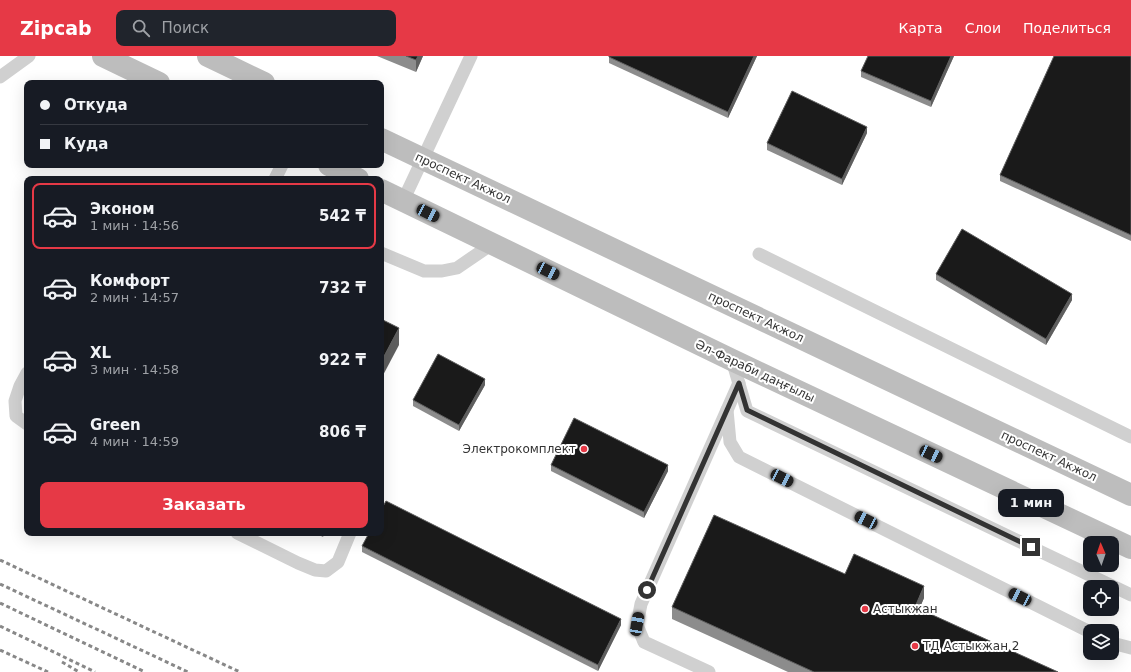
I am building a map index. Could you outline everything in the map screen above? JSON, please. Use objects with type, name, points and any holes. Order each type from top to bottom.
[{"type":"main road","points":[[103,56],[153,80]]},
{"type":"main road","points":[[208,56],[230,61],[259,80]]},
{"type":"main road","name":"проспект Акжол","points":[[384,140],[1131,495]]},
{"type":"main road","points":[[335,168],[352,176]]},
{"type":"main road","name":"Әл-Фараби даңғылы","points":[[384,192],[732,360],[1131,548]]},
{"type":"lane","points":[[0,77],[29,56]]},
{"type":"lane","points":[[403,201],[471,56]]},
{"type":"lane","points":[[384,254],[424,271],[442,271],[456,268],[492,244]]},
{"type":"lane","points":[[759,254],[1131,436]]},
{"type":"lane","points":[[732,360],[747,410],[1131,595]]},
{"type":"lane","points":[[24,379],[15,401],[16,416],[24,422]]},
{"type":"lane","points":[[709,672],[644,642],[637,624],[641,604],[739,383]]},
{"type":"lane","points":[[727,410],[730,442],[739,457],[1083,629]]},
{"type":"lane","points":[[243,536],[298,563],[315,570],[326,571],[338,562],[349,536]]},
{"type":"lane","points":[[1119,645],[1131,648]]},
{"type":"building","points":[[406,56],[418,56],[416,60]]},
{"type":"building","points":[[609,56],[754,56],[728,112]]},
{"type":"building","points":[[868,56],[951,56],[931,101],[861,71]]},
{"type":"building","points":[[1054,56],[1131,56],[1131,235],[1000,175]]},
{"type":"building","points":[[792,91],[867,127],[842,179],[767,143]]},
{"type":"building","points":[[962,229],[1072,294],[1046,339],[936,274]]},
{"type":"building","points":[[384,320],[399,328],[384,356]]},
{"type":"building","points":[[438,354],[485,379],[459,425],[413,400]]},
{"type":"building","points":[[574,418],[668,465],[644,512],[551,465]]},
{"type":"building","points":[[386,501],[621,619],[598,665],[362,546],[367,536],[384,536],[384,505]]},
{"type":"building","points":[[714,515],[845,574],[854,554],[924,586],[915,607],[1058,672],[814,672],[672,607]]},
{"type":"railway","points":[[0,560],[240,672]]},
{"type":"railway","points":[[0,584],[188,672]]},
{"type":"railway","points":[[0,603],[145,672]]},
{"type":"railway","points":[[0,626],[95,672]]},
{"type":"railway","points":[[0,650],[48,672]]},
{"type":"railway","points":[[62,662],[79,672]]},
{"type":"place","name":"Электрокомплект","points":[[584,449]]},
{"type":"place","name":"Астыкжан","points":[[865,609]]},
{"type":"place","name":"ТД Астыкжан 2","points":[[915,646]]},
{"type":"route","points":[[647,590],[739,383],[747,410],[1031,547]]}]
